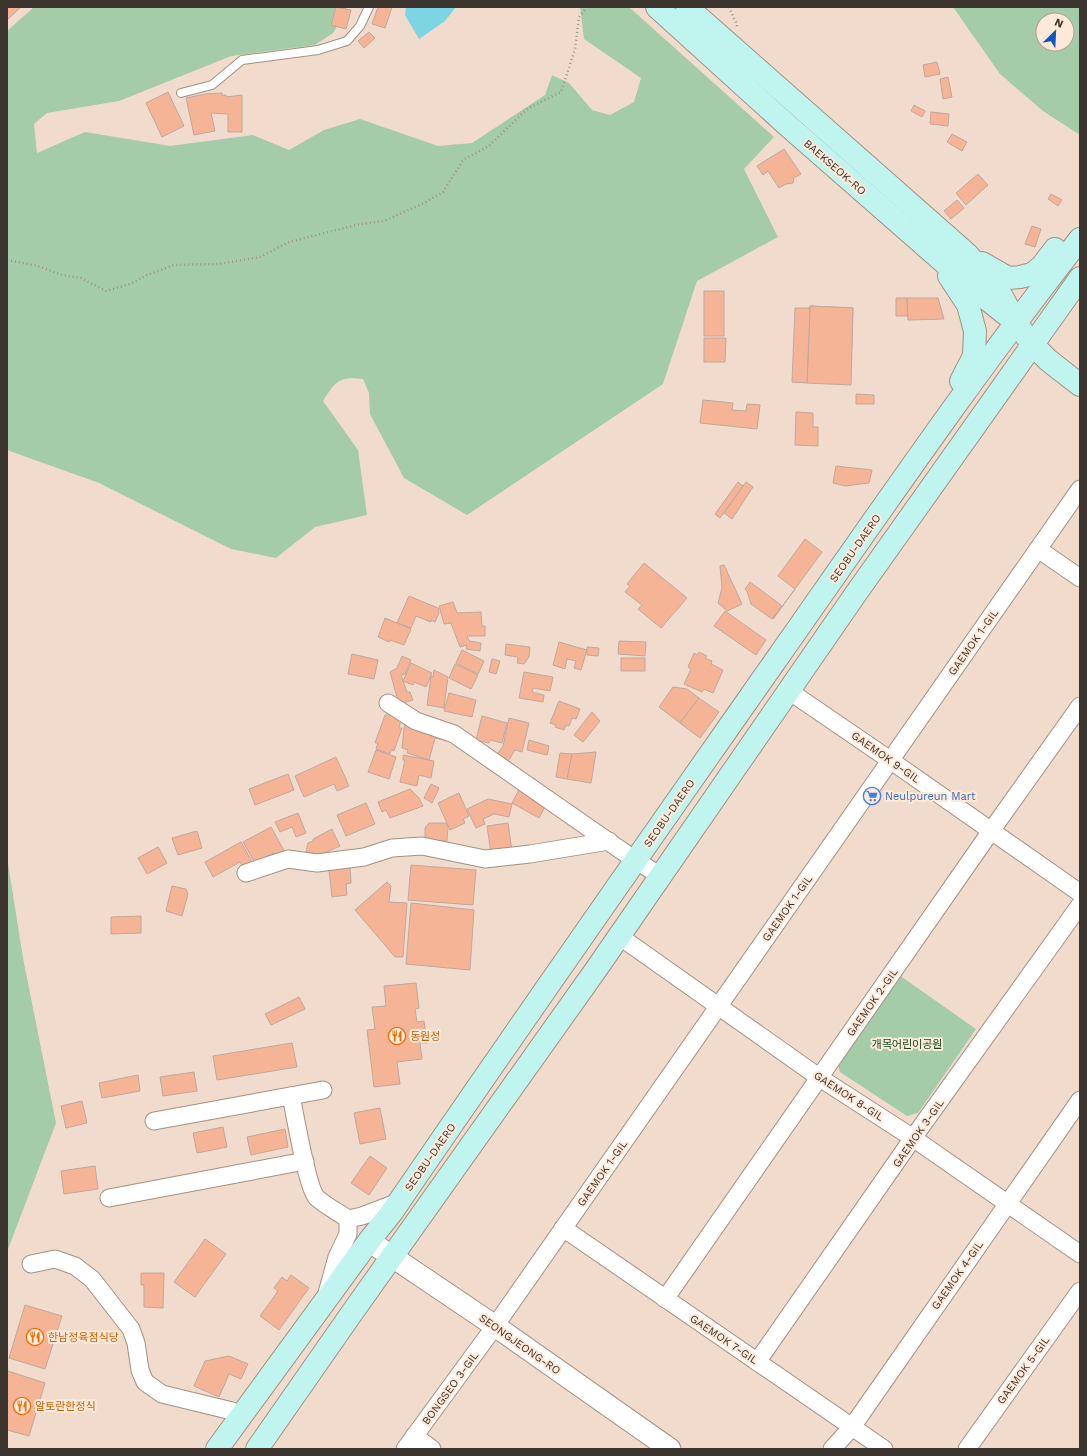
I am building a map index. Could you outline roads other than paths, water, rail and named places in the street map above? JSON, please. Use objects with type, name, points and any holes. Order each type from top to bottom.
[{"type":"main road","name":"BAEKSEOK-RO","points":[[657,7],[786,124],[1016,323]]},
{"type":"main road","name":"BAEKSEOK-RO","points":[[687,7],[967,254],[999,291],[1016,323],[1033,345],[1048,360],[1080,385]]},
{"type":"main road","points":[[967,254],[1008,278],[1020,277],[1032,274],[1042,266],[1059,243],[1080,232]]},
{"type":"main road","name":"SEOBU-DAERO","points":[[217,1449],[369,1240],[399,1202],[636,860],[949,414],[1080,239]]},
{"type":"main road","points":[[934,253],[968,305],[975,331],[974,356],[960,383],[949,414]]},
{"type":"main road","points":[[258,1449],[392,1256],[619,936],[857,592],[1080,278]]},
{"type":"street","name":"GAEMOK 1-GIL","points":[[494,1326],[1080,489]]},
{"type":"street","points":[[1038,549],[1080,578]]},
{"type":"street","name":"GAEMOK 9-GIL","points":[[789,691],[1080,893]]},
{"type":"street","points":[[388,703],[416,720],[454,734],[660,876]]},
{"type":"street","name":"GAEMOK 2-GIL","points":[[665,1299],[991,831],[1080,706]]},
{"type":"street","points":[[246,873],[288,859],[318,862],[364,857],[392,848],[422,846],[486,859],[530,854],[609,841]]},
{"type":"street","name":"GAEMOK 3-GIL","points":[[757,1362],[913,1138],[1080,905]]},
{"type":"street","name":"GAEMOK 8-GIL","points":[[619,936],[820,1078],[913,1138],[1080,1254]]},
{"type":"street","points":[[154,1121],[324,1090]]},
{"type":"street","points":[[291,1096],[305,1161],[313,1190],[317,1197],[348,1219],[362,1216],[399,1202]]},
{"type":"street","name":"GAEMOK 4-GIL","points":[[832,1449],[852,1427],[1080,1100]]},
{"type":"street","points":[[109,1198],[305,1161]]},
{"type":"street","points":[[325,1301],[337,1257],[348,1234],[348,1219]]},
{"type":"street","name":"GAEMOK 7-GIL","points":[[563,1228],[884,1449]]},
{"type":"street","name":"SEONGJEONG-RO","points":[[369,1240],[670,1449]]},
{"type":"street","points":[[32,1264],[54,1259],[75,1266],[92,1279],[131,1329],[136,1343],[140,1370],[145,1382],[162,1394],[232,1411],[240,1416]]},
{"type":"street","name":"GAEMOK 5-GIL","points":[[967,1449],[1080,1291]]},
{"type":"street","name":"BONGSEO 3-GIL","points":[[409,1443],[494,1326]]},
{"type":"street","points":[[409,1443],[432,1449]]},
{"type":"lane","points":[[181,93],[212,85],[242,60],[318,50],[347,41],[360,26],[369,7]]},
{"type":"water","points":[[406,7],[456,7],[445,21],[419,39],[405,15]]},
{"type":"place","name":"Neulpureun Mart","points":[[872,796]]},
{"type":"place","name":"동원정","points":[[397,1036]]},
{"type":"place","name":"한남정육점식당","points":[[35,1337]]},
{"type":"place","name":"알토란한정식","points":[[22,1406]]},
{"type":"park label","name":"개목어린이공원","points":[[907,1044]]}]
